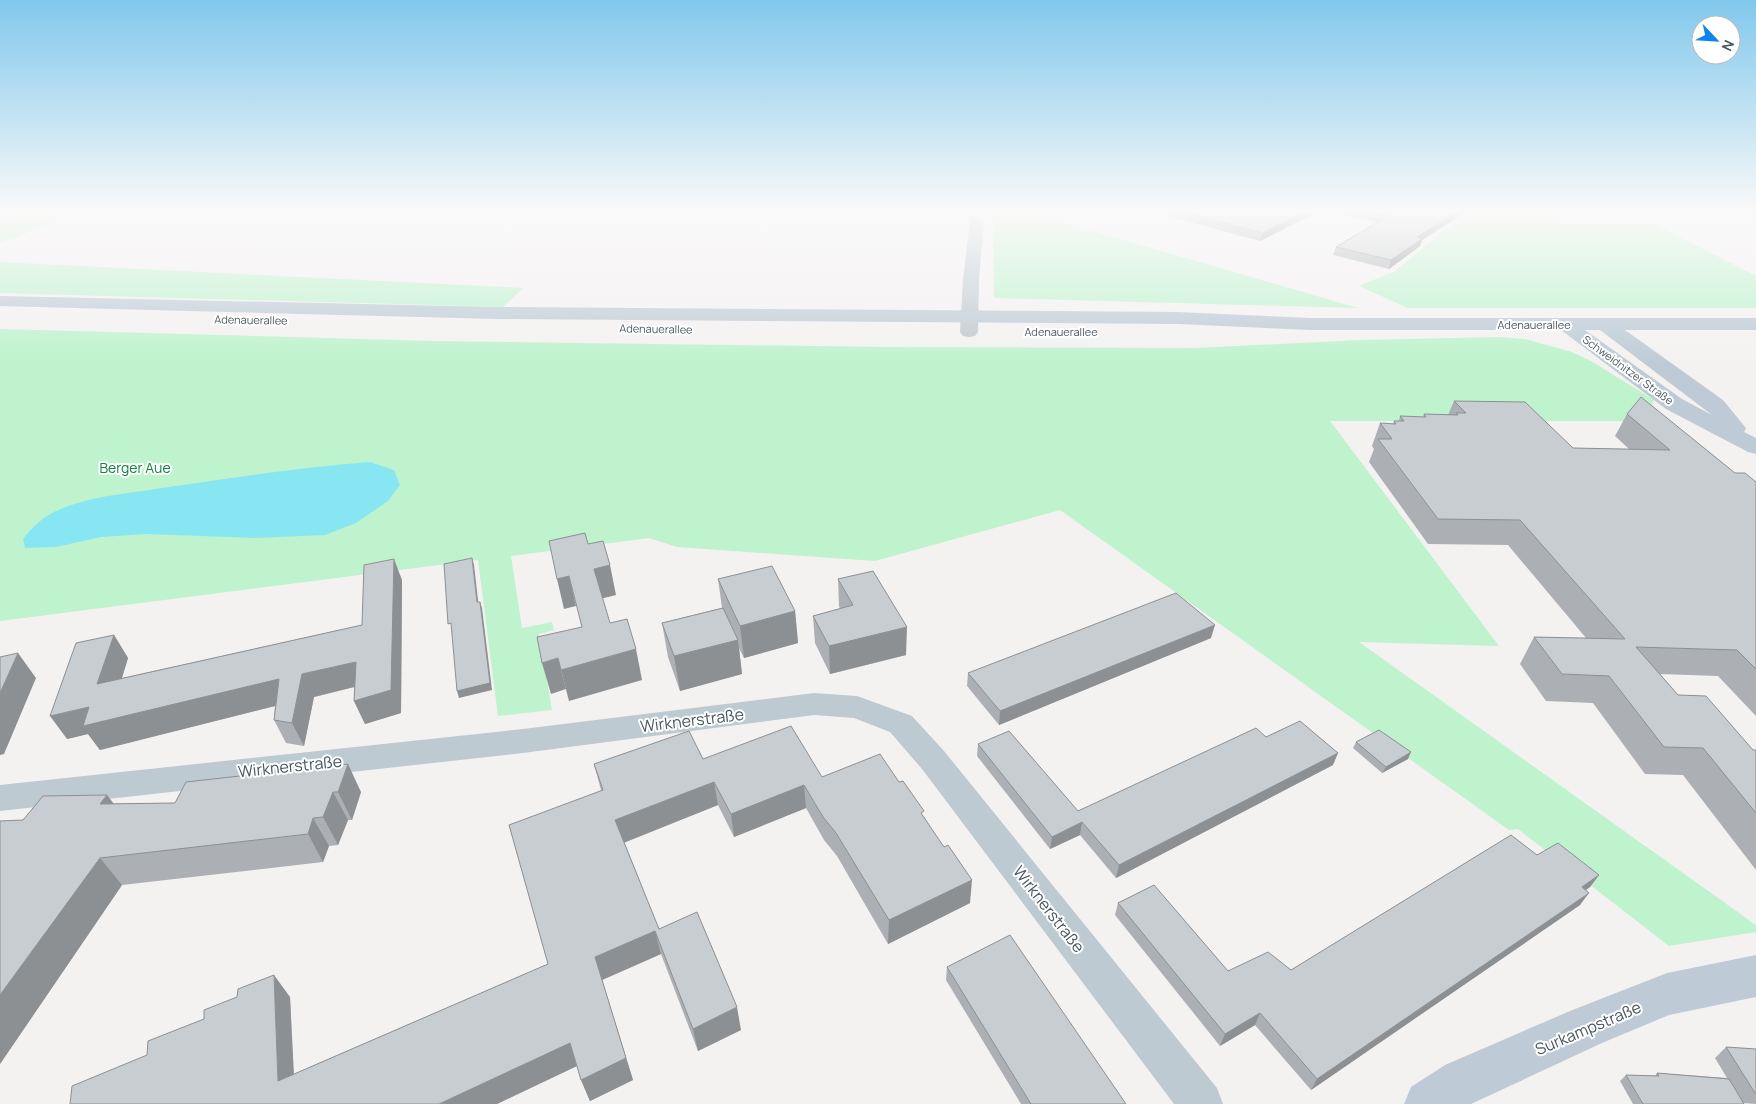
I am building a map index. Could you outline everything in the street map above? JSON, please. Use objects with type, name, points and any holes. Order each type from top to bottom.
[{"type":"main road","name":"Adenauerallee","points":[[0,301],[1188,332],[1311,324],[1756,324]]},
{"type":"main road","name":"Adenauerallee","points":[[0,314],[611,328],[970,325]]},
{"type":"main road","name":"Schweidnitzer Straße","points":[[1565,324],[1674,404],[1751,444]]},
{"type":"main road","name":"Schweidnitzer Straße","points":[[1606,325],[1715,405],[1751,444]]},
{"type":"main road","name":"Surkampstraße","points":[[1428,1104],[1462,1082],[1586,1027],[1667,994],[1756,976]]},
{"type":"street","points":[[970,325],[974,262]]},
{"type":"street","name":"Wirknerstraße","points":[[0,798],[523,741],[814,704],[857,707],[901,724],[933,760],[1201,1104]]},
{"type":"green space","points":[[0,262],[523,288],[503,307],[0,293]]},
{"type":"green space","points":[[994,262],[1197,262],[1358,308],[994,298]]},
{"type":"green space","points":[[1407,262],[1728,262],[1756,276],[1756,308],[1408,308],[1359,286],[1395,271]]},
{"type":"green space","name":"Berger Aue","points":[[0,329],[432,341],[886,347],[1196,348],[1361,340],[1499,337],[1525,339],[1572,352],[1591,361],[1654,400],[1645,421],[1330,421],[1499,646],[1359,642],[1756,925],[1756,932],[1669,946],[1518,829],[1509,830],[1060,510],[875,561],[677,547],[649,538],[511,556],[522,628],[552,622],[554,630],[539,634],[552,710],[498,716],[478,560],[0,621]]},
{"type":"water","points":[[370,462],[394,470],[400,485],[388,501],[356,523],[325,535],[256,538],[146,534],[101,537],[56,547],[25,548],[23,539],[33,527],[54,512],[80,502],[121,494],[266,473]]},
{"type":"building","points":[[1641,397],[1735,473],[1745,473],[1756,482],[1756,669],[1737,650],[1636,647],[1678,695],[1706,696],[1753,750],[1756,750],[1756,813],[1703,748],[1664,747],[1609,676],[1562,674],[1534,637],[1625,639],[1520,520],[1438,519],[1378,439],[1392,439],[1380,423],[1396,424],[1394,421],[1404,421],[1400,416],[1426,417],[1424,414],[1458,415],[1456,413],[1466,413],[1454,401],[1525,402],[1573,448],[1670,450],[1627,414]]},
{"type":"building","points":[[585,533],[588,544],[603,541],[610,565],[594,569],[610,623],[627,619],[636,649],[561,670],[558,658],[542,663],[537,637],[582,627],[569,576],[557,579],[549,541]]},
{"type":"building","points":[[472,558],[477,602],[480,602],[490,683],[457,691],[451,623],[448,624],[444,564]]},
{"type":"building","points":[[394,559],[391,690],[354,701],[356,662],[302,674],[292,723],[274,720],[279,679],[83,726],[89,707],[50,716],[76,643],[114,635],[97,684],[362,625],[364,565]]},
{"type":"building","points":[[772,566],[795,611],[740,626],[718,579]]},
{"type":"building","points":[[873,571],[907,627],[829,646],[813,616],[853,605],[838,579]]},
{"type":"building","points":[[1176,593],[1215,625],[1000,711],[968,673]]},
{"type":"building","points":[[723,608],[738,640],[674,656],[662,623]]},
{"type":"building","points":[[18,653],[0,693],[0,657]]},
{"type":"building","points":[[1300,721],[1338,753],[1119,865],[1082,822],[1052,837],[978,744],[1009,731],[1078,811],[1256,728],[1266,737]]},
{"type":"building","points":[[791,726],[822,777],[880,754],[899,782],[903,781],[924,811],[921,813],[944,847],[948,845],[972,880],[889,920],[836,833],[823,817],[804,785],[731,814],[714,782],[615,820],[659,929],[697,912],[737,1007],[693,1029],[655,931],[595,957],[626,1058],[581,1080],[570,1043],[439,1104],[70,1104],[72,1086],[147,1055],[148,1041],[204,1019],[204,1010],[237,997],[238,989],[274,975],[278,1081],[548,964],[509,825],[603,790],[594,764],[689,731],[703,759]]},
{"type":"building","points":[[1379,730],[1411,752],[1386,767],[1356,742]]},
{"type":"building","points":[[348,764],[338,792],[333,792],[323,817],[313,818],[308,834],[100,858],[0,995],[0,821],[23,820],[43,796],[107,795],[100,804],[175,803],[186,782]]},
{"type":"building","points":[[1511,835],[1537,855],[1558,843],[1599,875],[1582,887],[1589,893],[1317,1079],[1260,1013],[1225,1034],[1118,903],[1154,885],[1228,971],[1268,952],[1291,970]]},
{"type":"building","points":[[1010,935],[1126,1104],[1031,1104],[947,967]]},
{"type":"building","points":[[1726,1047],[1756,1049],[1756,1093],[1755,1093]]},
{"type":"building","points":[[1657,1073],[1729,1079],[1744,1104],[1643,1104],[1626,1075],[1659,1076]]}]
